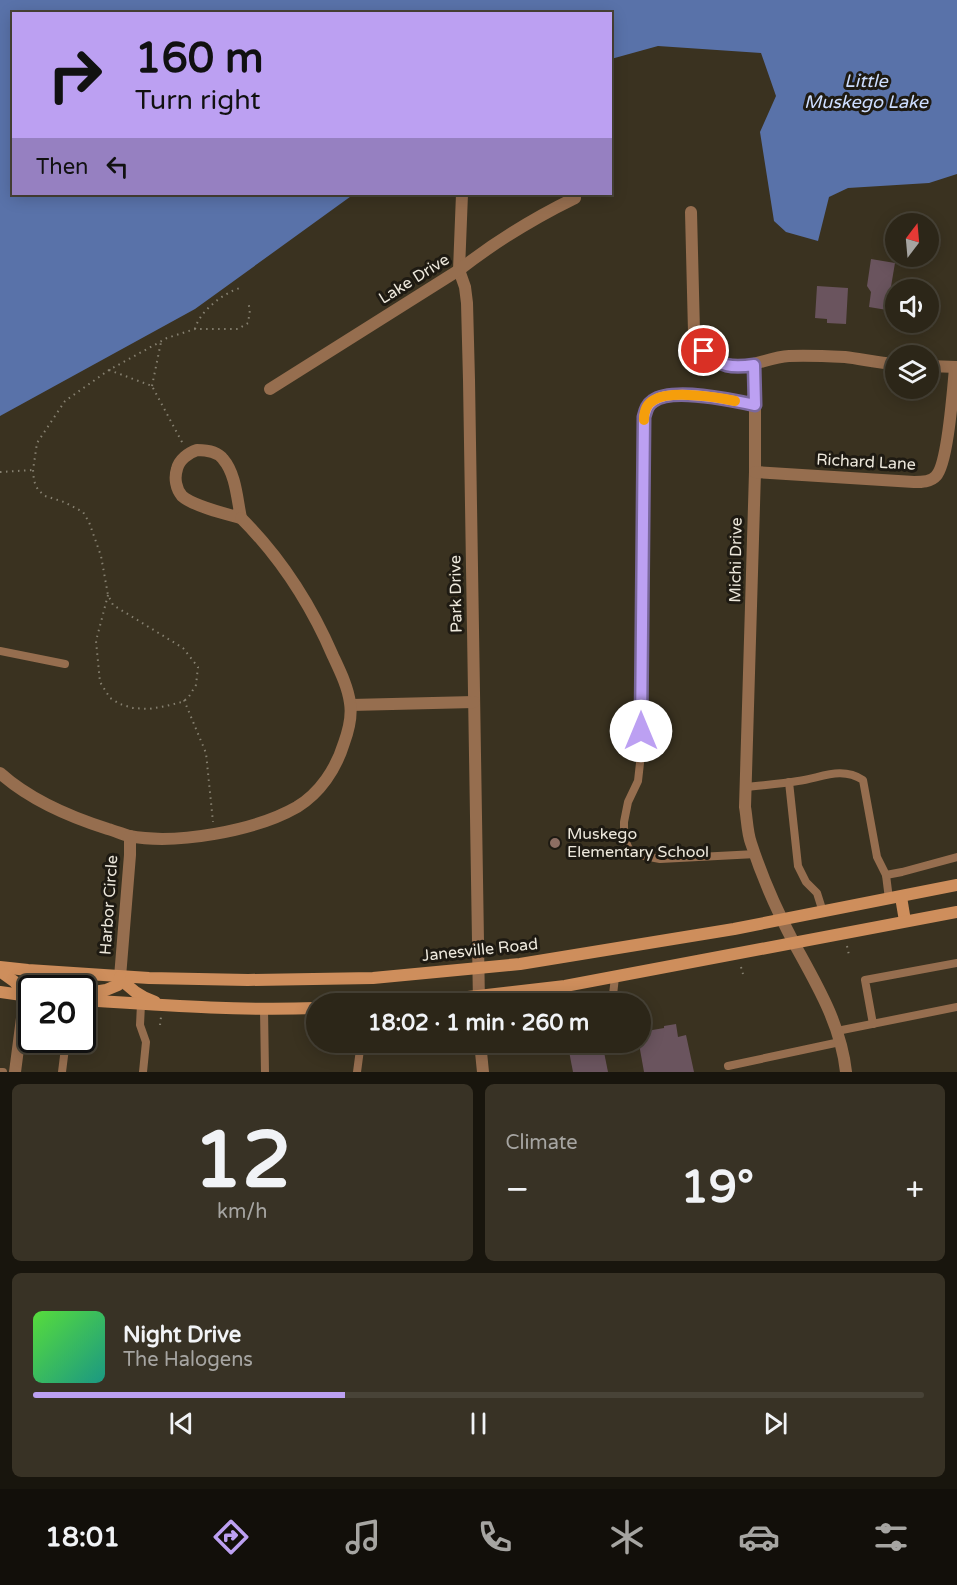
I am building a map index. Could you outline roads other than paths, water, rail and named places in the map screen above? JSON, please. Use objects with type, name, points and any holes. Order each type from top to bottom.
[{"type":"main road","name":"Janesville Road","points":[[0,969],[114,976],[248,980],[373,978],[520,964],[783,920],[957,885]]},
{"type":"main road","points":[[895,898],[905,921]]},
{"type":"main road","points":[[522,993],[957,912]]},
{"type":"main road","points":[[0,969],[18,984]]},
{"type":"main road","points":[[96,991],[118,985],[114,976]]},
{"type":"main road","points":[[96,977],[114,976],[140,995],[161,1005]]},
{"type":"main road","points":[[0,992],[18,992]]},
{"type":"main road","points":[[96,1001],[264,1009],[306,1008]]},
{"type":"street","name":"Park Drive","points":[[462,195],[459,270],[465,287],[467,303],[479,993]]},
{"type":"street","name":"Lake Drive","points":[[270,389],[459,270],[482,252],[535,219],[575,198]]},
{"type":"street","points":[[691,212],[694,332],[698,342],[712,359],[736,367],[754,365],[768,359],[786,356],[845,357],[885,362]]},
{"type":"street","name":"Michi Drive","points":[[754,365],[755,472],[745,807],[750,841],[767,885],[818,987],[839,1037],[846,1072]]},
{"type":"street","points":[[939,367],[956,368]]},
{"type":"street","name":"Richard Lane","points":[[755,472],[914,482],[935,478],[939,473],[948,434],[956,368]]},
{"type":"street","points":[[204,450],[224,460],[233,479],[241,518],[211,509],[184,497],[176,486],[175,472],[178,464],[188,454],[204,450]]},
{"type":"street","name":"Harbor Circle","points":[[0,773],[22,790],[66,814],[130,836],[168,838],[215,834],[239,829],[280,815],[298,806],[316,791],[331,775],[340,757],[347,736],[351,705],[345,684],[322,630],[300,592],[288,573],[241,518]]},
{"type":"street","points":[[351,705],[474,702]]},
{"type":"street","name":"Harbor Circle","points":[[114,976],[130,855],[130,836]]},
{"type":"street","points":[[15,1072],[19,1053]]},
{"type":"street","points":[[481,1053],[483,1072]]},
{"type":"lane","points":[[755,405],[718,397],[671,395],[654,399],[647,406],[644,417],[641,754],[638,781],[628,802],[624,838],[629,849],[639,855],[660,859],[756,854]]},
{"type":"lane","points":[[0,651],[65,664]]},
{"type":"lane","points":[[746,787],[800,781],[829,773],[855,775],[863,780],[878,857],[895,898]]},
{"type":"lane","points":[[789,782],[798,866],[806,882],[817,893],[823,912]]},
{"type":"lane","points":[[886,875],[957,857]]},
{"type":"lane","points":[[873,1024],[865,980],[957,963]]},
{"type":"lane","points":[[613,993],[615,977]]},
{"type":"lane","points":[[141,1004],[140,1025],[146,1042],[142,1072]]},
{"type":"lane","points":[[728,1066],[839,1037],[873,1024],[957,1007]]},
{"type":"lane","points":[[264,1009],[265,1072]]},
{"type":"lane","points":[[62,1072],[64,1053]]},
{"type":"lane","points":[[357,1072],[360,1053]]},
{"type":"water","name":"Little Muskego Lake","points":[[0,0],[957,0],[957,174],[929,183],[848,188],[829,197],[818,241],[786,232],[774,221],[760,132],[776,96],[761,53],[658,46],[612,59],[612,12],[12,12],[12,195],[353,195],[195,309],[0,416]]},
{"type":"place","name":"Muskego Elementary School","points":[[555,843]]}]
